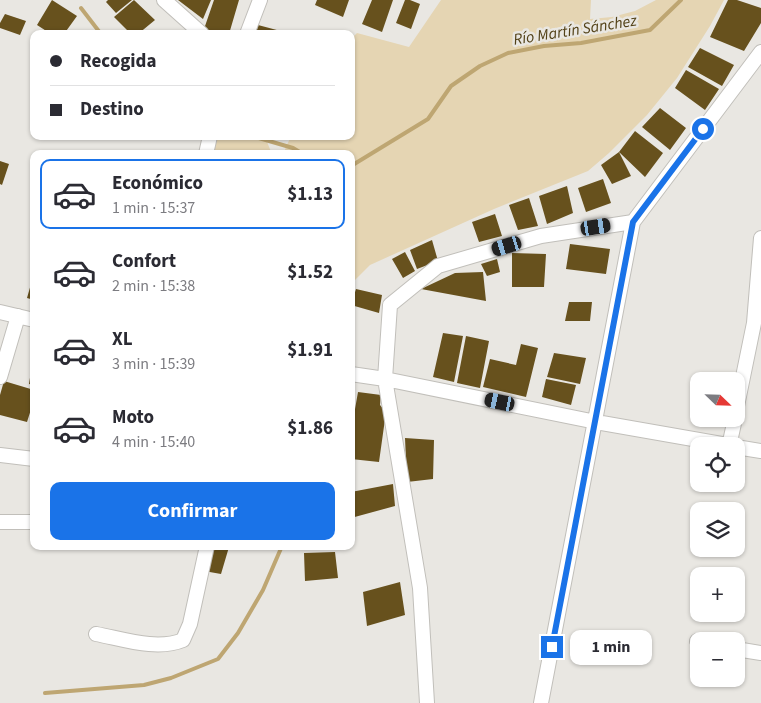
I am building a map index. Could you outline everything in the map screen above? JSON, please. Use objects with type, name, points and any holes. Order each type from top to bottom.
[{"type":"street","points":[[164,0],[198,30]]},
{"type":"street","points":[[249,30],[260,0]]},
{"type":"street","points":[[541,703],[633,222],[761,52]]},
{"type":"street","points":[[427,703],[420,588],[385,379],[390,305],[438,266],[541,236],[633,222]]},
{"type":"street","points":[[744,372],[754,322],[761,238]]},
{"type":"street","points":[[0,312],[30,319]]},
{"type":"street","points":[[0,377],[18,316]]},
{"type":"street","points":[[355,375],[690,438]]},
{"type":"street","points":[[745,448],[761,451]]},
{"type":"street","points":[[0,455],[30,459]]},
{"type":"street","points":[[0,522],[30,522]]},
{"type":"street","points":[[96,634],[155,644],[173,644],[183,640],[190,624],[207,550]]},
{"type":"street","points":[[745,651],[761,654]]},
{"type":"shaded area","points":[[441,0],[591,0],[590,19],[612,17],[635,11],[656,0],[724,0],[677,78],[647,115],[588,171],[494,209],[370,265],[355,280],[355,150],[285,150],[289,140],[355,140],[355,35],[357,33],[409,47]]},
{"type":"shaded area","points":[[217,140],[266,140],[270,150],[214,150]]},
{"type":"building","points":[[52,0],[77,16],[67,30],[45,30],[37,25]]},
{"type":"building","points":[[108,0],[132,0],[116,13],[106,2]]},
{"type":"building","points":[[134,0],[155,20],[143,30],[127,30],[114,17]]},
{"type":"building","points":[[178,0],[211,0],[203,19]]},
{"type":"building","points":[[214,0],[239,0],[230,30],[204,29]]},
{"type":"building","points":[[317,0],[349,0],[343,17],[315,5]]},
{"type":"building","points":[[372,0],[393,0],[382,32],[362,24]]},
{"type":"building","points":[[405,0],[420,4],[411,29],[396,23]]},
{"type":"building","points":[[728,0],[737,0],[761,8],[761,23],[744,51],[710,37]]},
{"type":"building","points":[[5,14],[26,21],[20,35],[0,28],[0,23]]},
{"type":"building","points":[[258,25],[277,30],[257,30]]},
{"type":"building","points":[[700,48],[734,65],[722,86],[688,67]]},
{"type":"building","points":[[686,70],[719,89],[705,110],[675,88]]},
{"type":"building","points":[[660,108],[686,128],[670,150],[642,127]]},
{"type":"building","points":[[635,131],[663,153],[645,177],[619,152]]},
{"type":"building","points":[[619,152],[631,176],[612,184],[601,165]]},
{"type":"building","points":[[0,161],[9,164],[2,185],[0,184]]},
{"type":"building","points":[[603,179],[611,203],[586,212],[578,188]]},
{"type":"building","points":[[567,186],[573,213],[547,224],[539,196]]},
{"type":"building","points":[[529,198],[538,226],[518,230],[509,205]]},
{"type":"building","points":[[495,214],[502,236],[479,242],[472,222]]},
{"type":"building","points":[[432,240],[438,261],[417,269],[410,250]]},
{"type":"building","points":[[570,244],[610,249],[606,274],[566,269]]},
{"type":"building","points":[[405,252],[415,271],[403,278],[392,259]]},
{"type":"building","points":[[512,253],[546,254],[544,287],[512,287]]},
{"type":"building","points":[[497,259],[500,272],[487,276],[481,264]]},
{"type":"building","points":[[483,272],[486,301],[421,289],[455,273]]},
{"type":"building","points":[[30,288],[30,299],[27,298]]},
{"type":"building","points":[[356,289],[382,295],[379,313],[355,306]]},
{"type":"building","points":[[569,302],[592,302],[590,321],[565,321]]},
{"type":"building","points":[[443,333],[463,336],[454,382],[433,377]]},
{"type":"building","points":[[466,336],[489,341],[480,388],[457,383]]},
{"type":"building","points":[[521,344],[538,348],[526,397],[483,387],[490,359],[516,365]]},
{"type":"building","points":[[554,353],[586,358],[580,384],[547,377]]},
{"type":"building","points":[[546,379],[576,385],[571,405],[542,397]]},
{"type":"building","points":[[4,381],[30,389],[30,413],[27,422],[0,415],[0,395]]},
{"type":"building","points":[[358,392],[381,395],[380,405],[386,412],[379,462],[355,459],[355,409]]},
{"type":"building","points":[[405,438],[434,440],[433,479],[407,482]]},
{"type":"building","points":[[393,484],[395,506],[355,517],[355,491]]},
{"type":"building","points":[[211,550],[228,550],[221,574],[204,571]]},
{"type":"building","points":[[335,552],[338,578],[305,581],[304,553]]},
{"type":"building","points":[[400,582],[405,615],[367,626],[363,592]]},
{"type":"waterway","name":"Río Martín Sánchez","points":[[355,164],[428,119],[451,86],[480,66],[508,53],[544,46],[581,43],[650,30],[681,0]]},
{"type":"waterway","points":[[81,8],[98,30]]},
{"type":"waterway","points":[[266,140],[296,150]]},
{"type":"waterway","name":"Río Martín Sánchez","points":[[45,693],[144,685],[171,678],[218,659],[238,633],[263,590],[280,550]]},
{"type":"route","points":[[552,647],[633,222],[703,129]]}]
